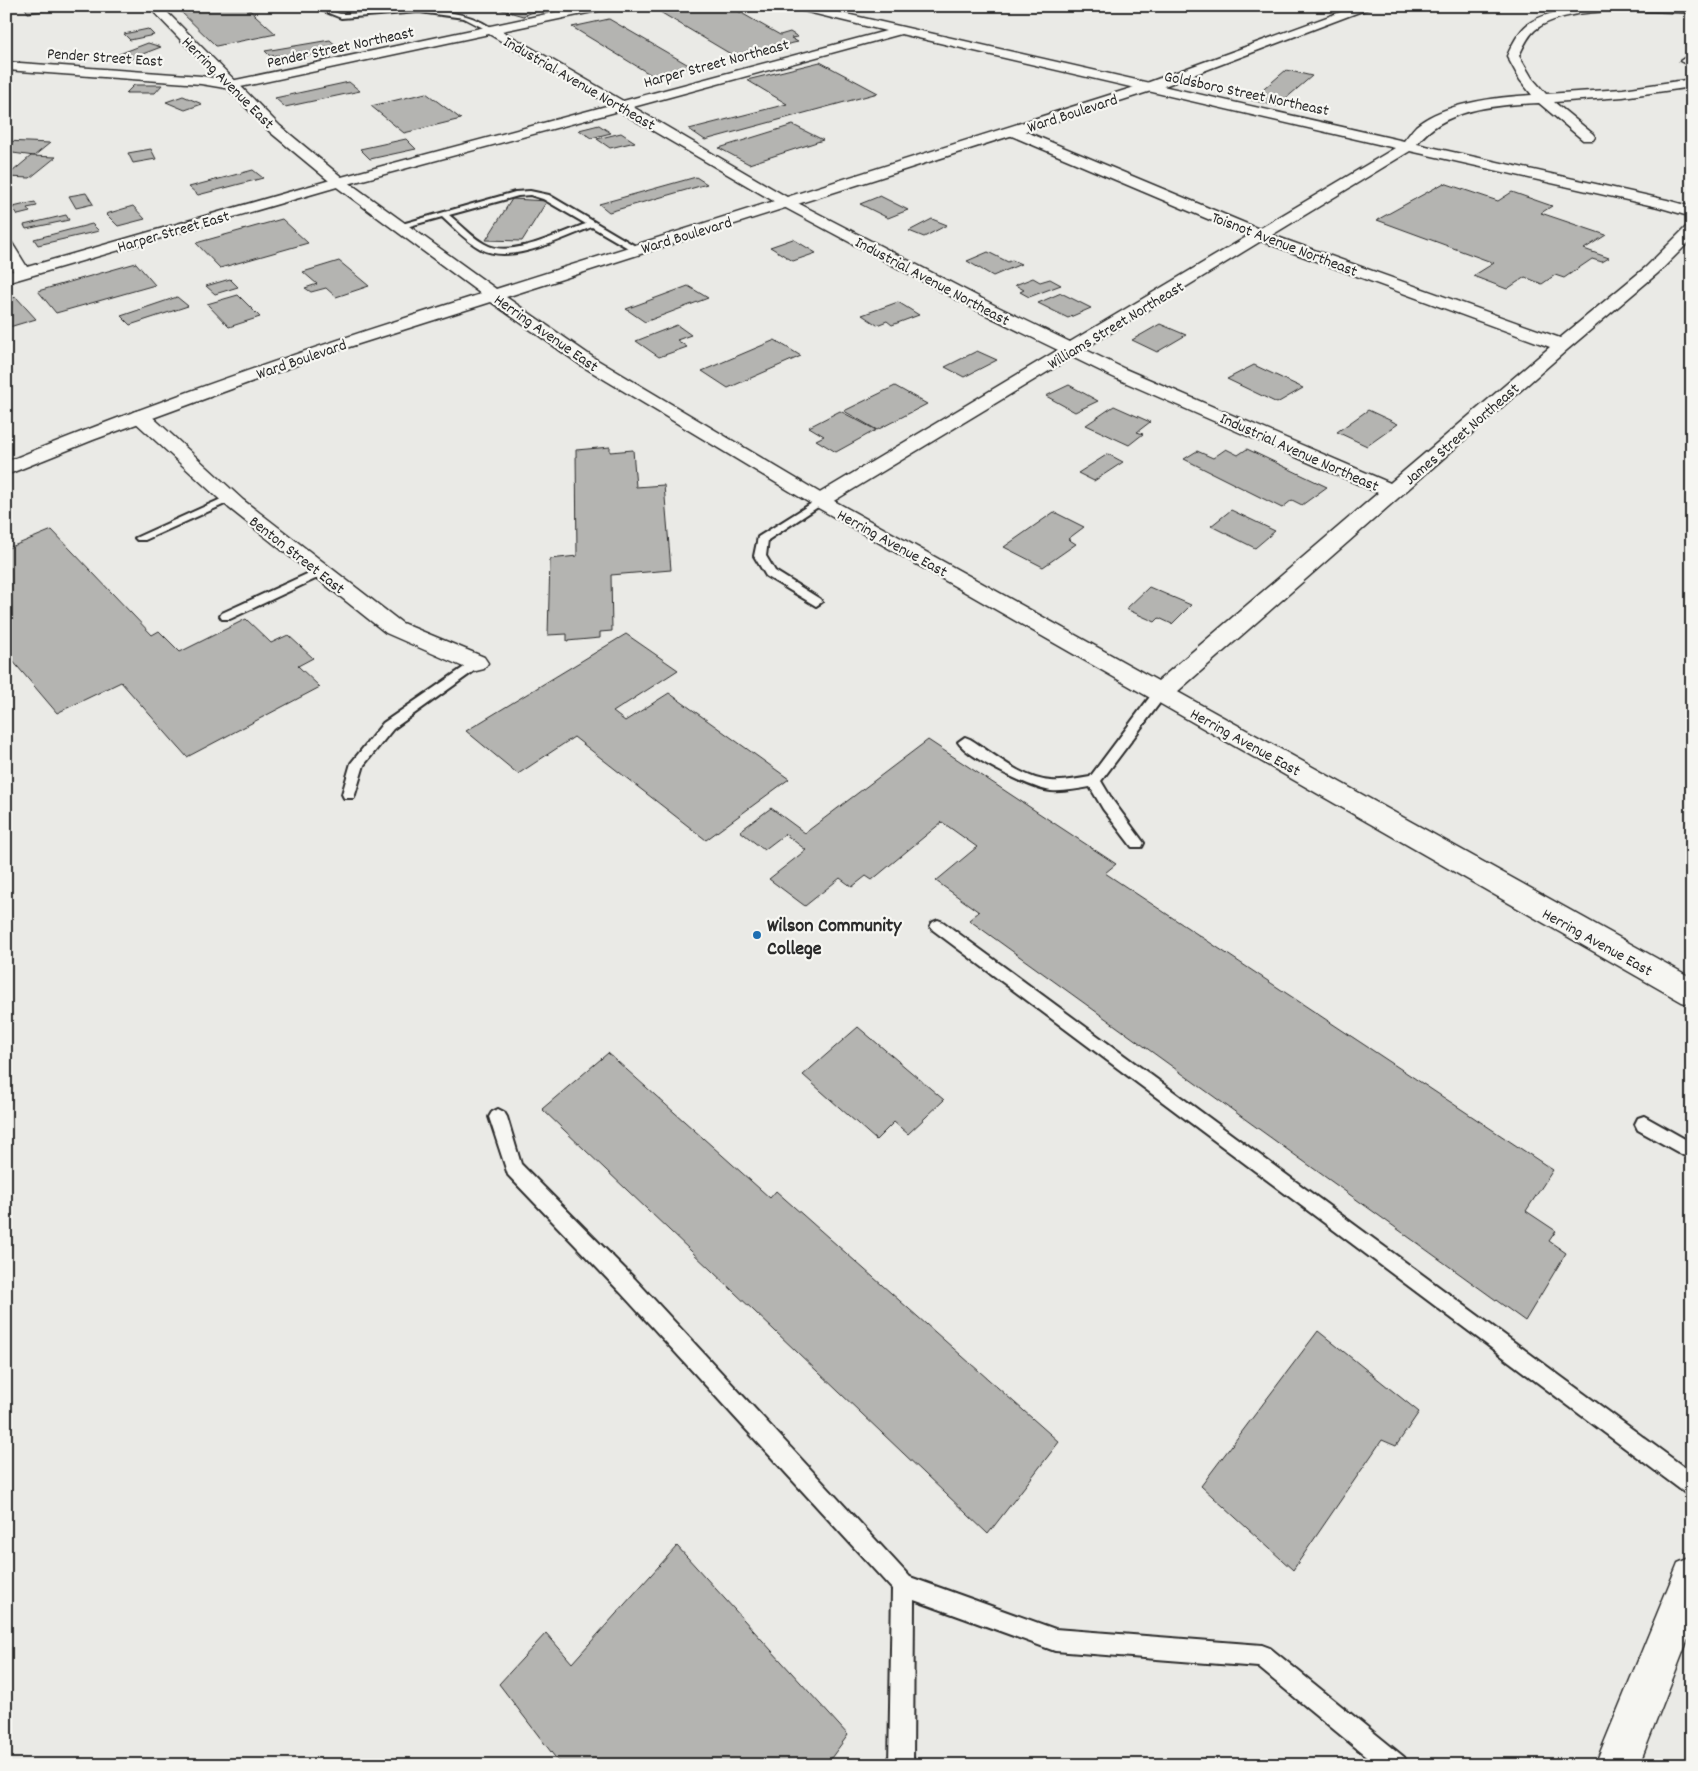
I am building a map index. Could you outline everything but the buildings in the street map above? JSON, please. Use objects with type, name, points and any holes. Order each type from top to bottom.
[{"type":"street","name":"Herring Avenue East","points":[[154,6],[275,129],[339,182],[493,296],[588,362],[820,500],[1692,994]]},
{"type":"street","name":"Pender Street Northeast","points":[[231,85],[602,6]]},
{"type":"street","name":"Goldsboro Street Northeast","points":[[795,6],[1146,88],[1662,203],[1692,212]]},
{"type":"street","name":"Ward Boulevard","points":[[6,469],[140,416],[318,351],[1146,88],[1369,6]]},
{"type":"street","points":[[1588,137],[1542,100],[1519,73],[1512,56],[1519,42],[1535,23],[1558,14],[1594,10],[1692,9]]},
{"type":"street","name":"Industrial Avenue Northeast","points":[[491,30],[787,203],[1071,351],[1393,492]]},
{"type":"street","name":"Harper Street Northeast","points":[[339,182],[900,31]]},
{"type":"street","name":"Pender Street East","points":[[6,66],[201,80],[231,85]]},
{"type":"street","name":"Williams Street Northeast","points":[[820,500],[1071,351],[1408,146],[1414,134],[1445,115],[1471,106],[1506,101],[1602,95],[1692,83]]},
{"type":"street","name":"Toisnot Avenue Northeast","points":[[1012,131],[1261,236],[1562,345]]},
{"type":"street","name":"Harper Street East","points":[[6,278],[339,182]]},
{"type":"street","name":"James Street Northeast","points":[[1160,693],[1562,345],[1652,270],[1692,230]]},
{"type":"street","points":[[6,246],[23,274]]},
{"type":"street","name":"Benton Street East","points":[[140,416],[230,498],[320,572],[394,628],[476,663]]},
{"type":"street","points":[[1617,1765],[1692,1577]]},
{"type":"lane","points":[[314,6],[341,16],[419,10],[466,16],[491,30]]},
{"type":"lane","points":[[399,226],[518,194],[530,193],[546,197],[638,250]]},
{"type":"lane","points":[[443,214],[487,249],[498,251],[527,247],[593,224]]},
{"type":"lane","points":[[141,538],[230,498]]},
{"type":"lane","points":[[816,602],[770,573],[760,556],[762,538],[820,500]]},
{"type":"lane","points":[[226,616],[320,572]]},
{"type":"lane","points":[[349,794],[358,763],[388,726],[476,663]]},
{"type":"lane","points":[[965,742],[1006,768],[1045,786],[1070,785],[1094,781],[1160,693]]},
{"type":"lane","points":[[1094,781],[1108,805],[1136,843]]},
{"type":"lane","points":[[938,926],[1692,1486]]},
{"type":"lane","points":[[498,1116],[514,1169],[628,1286],[903,1584],[1054,1640],[1262,1656],[1396,1765]]},
{"type":"lane","points":[[1644,1124],[1692,1152]]},
{"type":"lane","points":[[902,1765],[903,1584]]},
{"type":"place","name":"Wilson Community College","points":[[757,935]]}]
